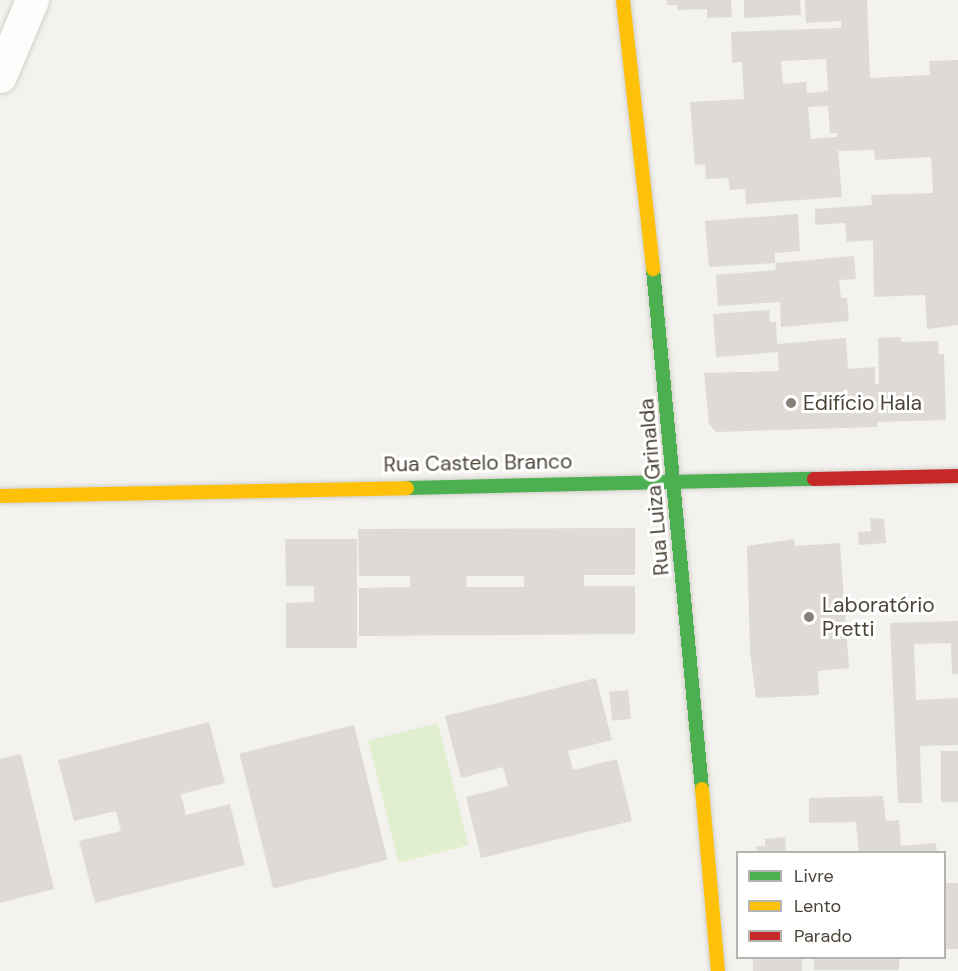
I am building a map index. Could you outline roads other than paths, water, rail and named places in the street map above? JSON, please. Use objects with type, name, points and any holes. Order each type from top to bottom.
[{"type":"street","points":[[0,76],[32,0]]},
{"type":"street","name":"Rua Luiza Grinalda","points":[[623,0],[675,479],[718,971]]},
{"type":"street","name":"Rua Castelo Branco","points":[[0,496],[675,479],[958,476]]},
{"type":"place","name":"Edifício Hala","points":[[791,403]]},
{"type":"place","name":"Laboratório Pretti","points":[[809,617]]}]
